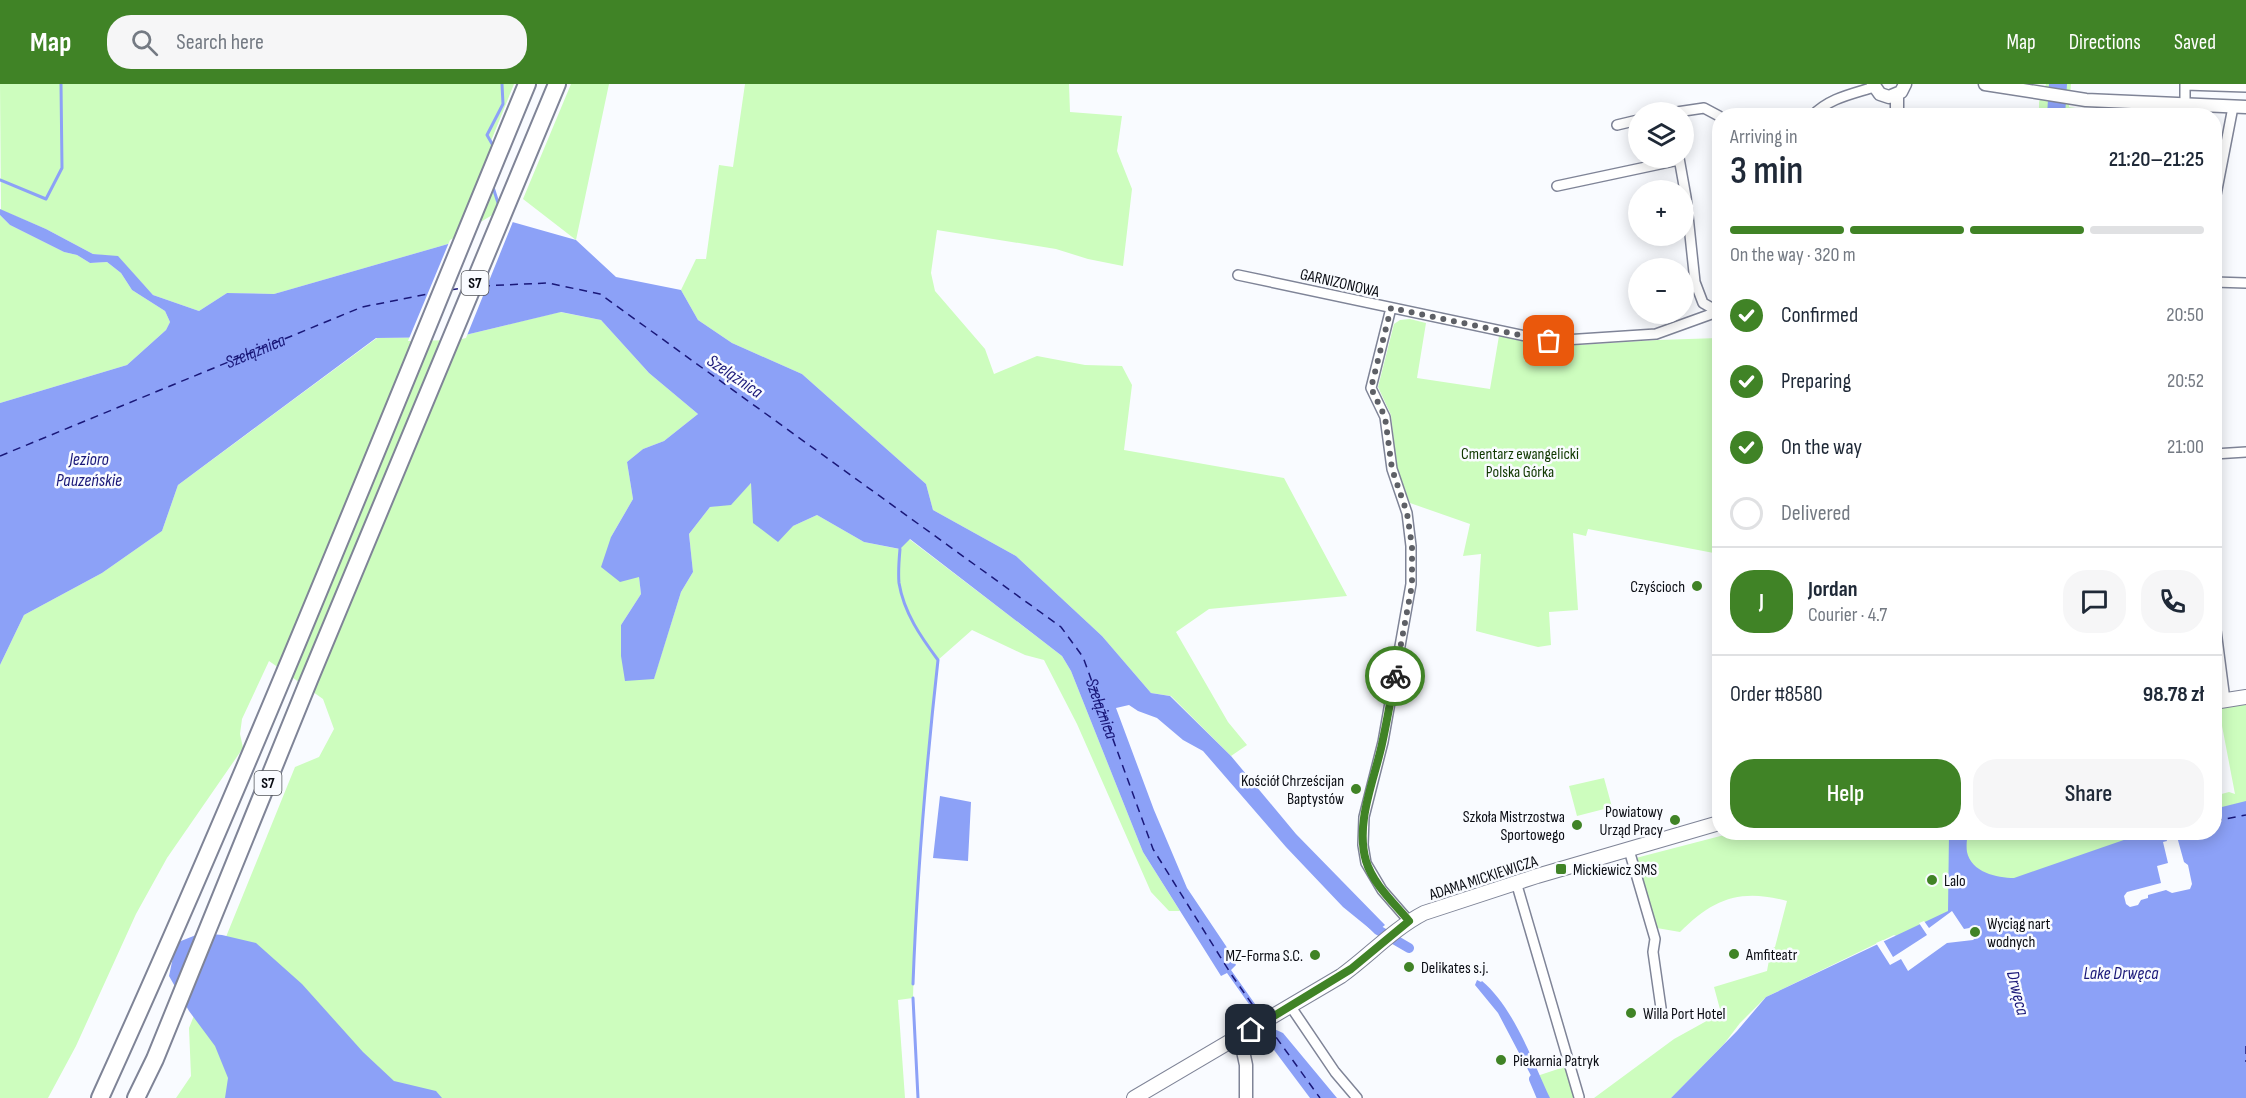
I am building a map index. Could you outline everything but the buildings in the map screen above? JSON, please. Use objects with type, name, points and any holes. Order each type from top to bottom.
[{"type":"highway","name":"S7","points":[[100,1098],[287,668],[527,84]]},
{"type":"highway","name":"S7","points":[[136,1098],[155,1059],[309,680],[557,84]]},
{"type":"main road","points":[[2222,701],[2246,697]]},
{"type":"main road","name":"ADAMA MICKIEWICZA","points":[[1134,1098],[1288,1009],[1361,962],[1409,921],[1439,907],[1516,882],[1712,825]]},
{"type":"street","points":[[1985,84],[2069,97],[2240,107],[2222,175]]},
{"type":"street","points":[[2185,105],[2185,85],[2246,87]]},
{"type":"street","points":[[1819,108],[1832,100],[1874,86],[1880,94],[1896,92]]},
{"type":"street","points":[[1893,108],[1896,92]]},
{"type":"street","points":[[1896,92],[1897,108]]},
{"type":"street","points":[[1694,109],[1704,108],[1712,112]]},
{"type":"street","points":[[1617,125],[1628,122]]},
{"type":"street","name":"GARNIZONOWA","points":[[1557,186],[1638,168]]},
{"type":"street","name":"GARNIZONOWA","points":[[1681,168],[1695,282],[1703,303],[1712,308]]},
{"type":"street","name":"GARNIZONOWA","points":[[1238,274],[1549,341],[1656,334],[1712,314]]},
{"type":"street","points":[[2222,282],[2246,283]]},
{"type":"street","points":[[1391,308],[1371,388],[1385,417],[1392,469],[1407,513],[1412,546],[1412,585],[1383,742],[1364,817],[1363,845],[1366,863],[1382,890],[1409,921]]},
{"type":"street","points":[[2222,454],[2246,452]]},
{"type":"street","points":[[1629,850],[1654,939],[1653,952],[1661,1008]]},
{"type":"street","points":[[1516,882],[1579,1096]]},
{"type":"street","points":[[1288,1009],[1357,1098]]},
{"type":"street","points":[[1245,1034],[1246,1098]]},
{"type":"green space","points":[[0,84],[514,84],[491,141],[495,149],[489,174],[503,219],[455,242],[274,294],[227,293],[199,311],[153,295],[118,257],[93,254],[46,229],[1,210]]},
{"type":"green space","points":[[571,84],[609,84],[576,240],[523,199]]},
{"type":"green space","points":[[745,84],[1069,84],[1070,112],[1122,116],[1117,151],[1132,189],[1123,266],[1088,259],[1056,249],[937,230],[931,273],[935,291],[985,349],[994,374],[1037,356],[1085,365],[1122,366],[1132,385],[1124,450],[1284,478],[1347,596],[1209,609],[1176,632],[1228,722],[1247,745],[1231,756],[1171,696],[1151,693],[1102,636],[1016,556],[933,510],[926,484],[802,374],[732,343],[698,320],[681,290],[696,259],[706,259],[719,165],[733,167]]},
{"type":"green space","points":[[2046,84],[2071,84],[2069,107],[2076,108],[2039,108]]},
{"type":"green space","points":[[0,215],[10,225],[64,252],[77,255],[90,263],[107,262],[121,273],[132,290],[165,311],[170,322],[166,330],[127,365],[0,403]]},
{"type":"green space","points":[[560,312],[601,320],[649,373],[698,414],[664,441],[643,449],[627,462],[633,499],[611,537],[639,577],[641,594],[621,625],[654,678],[681,592],[693,572],[689,534],[710,507],[731,504],[751,483],[793,526],[817,515],[864,542],[899,549],[909,539],[1062,656],[1071,671],[1143,852],[1180,911],[1169,911],[1151,892],[1077,724],[1044,660],[1025,655],[972,630],[938,660],[922,829],[913,998],[898,1000],[905,1098],[176,1098],[191,1076],[189,1028],[295,767],[319,757],[334,729],[323,699],[269,661],[242,719],[240,734],[243,748],[167,858],[136,914],[76,1046],[48,1098],[0,1098],[0,665],[24,615],[102,573],[162,531],[178,485],[377,338],[457,337]]},
{"type":"green space","name":"Cmentarz ewangelicki Polska Górka","points":[[1410,319],[1426,323],[1417,378],[1490,389],[1499,336],[1548,347],[1712,338],[1712,553],[1588,529],[1586,536],[1573,533],[1578,610],[1549,612],[1551,645],[1538,647],[1476,631],[1481,554],[1463,556],[1470,524],[1410,503],[1397,468],[1391,415],[1378,387],[1394,324],[1400,320]]},
{"type":"green space","points":[[2246,701],[2246,1098],[1894,935],[1766,997],[1671,1098],[1594,1098],[1674,1039],[1721,1013],[1714,987],[1767,971],[1771,949],[1775,947],[1787,901],[1770,897],[1741,896],[1728,899],[1704,911],[1680,932],[1651,927],[1632,859],[1712,838],[2222,840],[2222,794],[2229,792],[2235,794],[2222,726],[2222,704]]},
{"type":"green space","points":[[1604,778],[1612,807],[1577,816],[1569,786]]},
{"type":"green space","points":[[1570,1065],[1579,1096],[1586,1098],[1542,1098],[1534,1077]]},
{"type":"water","name":"Jezioro Pauzeńskie","points":[[0,209],[46,229],[93,254],[118,256],[153,295],[199,311],[227,293],[274,294],[455,242],[495,217],[576,240],[616,277],[681,290],[698,320],[732,343],[802,374],[926,484],[933,510],[1016,556],[1102,636],[1151,693],[1170,696],[1231,756],[1296,834],[1385,925],[1375,933],[1343,907],[1286,847],[1203,751],[1183,740],[1157,718],[1129,705],[1116,708],[1154,810],[1187,888],[1226,946],[1236,965],[1231,970],[1272,1028],[1283,1033],[1337,1098],[1310,1098],[1271,1046],[1268,1031],[1227,973],[1221,976],[1143,852],[1071,671],[1062,656],[910,539],[900,549],[864,542],[817,515],[793,526],[778,542],[753,523],[751,483],[731,505],[710,507],[689,534],[693,572],[681,592],[654,679],[625,681],[621,656],[621,625],[641,594],[639,577],[620,582],[601,567],[611,537],[633,499],[627,462],[643,449],[664,441],[698,414],[649,373],[601,320],[561,312],[457,337],[376,338],[178,485],[162,531],[102,573],[24,615],[0,665],[0,403],[127,365],[166,330],[170,322],[165,311],[132,290],[121,273],[107,262],[90,263],[77,255],[64,252],[10,225],[0,215]]},
{"type":"water","points":[[940,796],[971,802],[968,861],[933,858]]},
{"type":"water","name":"Lake Drwęca","points":[[2246,801],[2246,1098],[1671,1098],[1737,1031],[1766,997],[1948,911],[1949,840],[1967,840],[1969,859],[1979,869],[2000,877],[2014,878],[2124,840],[2222,840],[2222,807]]},
{"type":"water","points":[[201,933],[256,943],[302,984],[363,1052],[394,1081],[436,1091],[442,1098],[225,1098],[228,1078],[215,1046],[189,1011],[169,976],[176,943]]},
{"type":"water","points":[[1477,980],[1482,981],[1504,1005],[1529,1051],[1550,1098],[1544,1098],[1537,1087],[1498,1013],[1475,985]]},
{"type":"pier","points":[[494,214],[514,219],[466,338],[408,341],[450,240]]},
{"type":"pier","points":[[2178,840],[2184,862],[2188,865],[2192,884],[2190,889],[2172,893],[2166,890],[2148,895],[2148,898],[2141,900],[2138,905],[2130,907],[2126,904],[2124,896],[2127,892],[2161,883],[2157,866],[2168,863],[2163,842]]},
{"type":"pier","points":[[1952,911],[1964,929],[1980,926],[1981,933],[1973,940],[1947,943],[1908,971],[1901,959],[1890,965],[1876,943],[1883,940],[1893,957],[1927,935],[1919,923],[1924,921],[1929,928]]},
{"type":"waterway","points":[[0,180],[46,199],[62,168],[61,84]]},
{"type":"waterway","points":[[495,149],[487,135],[503,104],[502,84]]},
{"type":"waterway","name":"Drwęca","points":[[2056,108],[2058,84]]},
{"type":"waterway","points":[[492,184],[499,206]]},
{"type":"waterway","points":[[900,549],[901,594],[909,614],[938,660],[923,822],[913,984]]},
{"type":"waterway","points":[[1369,921],[1378,930],[1409,948]]},
{"type":"waterway","points":[[913,998],[918,1098]]},
{"type":"waterway","points":[[1534,1079],[1542,1098]]},
{"type":"ferry route","points":[[482,286],[548,283],[600,294],[1061,627],[1083,657],[1153,849],[1231,974],[1261,1017]]},
{"type":"ferry route","points":[[450,290],[463,288]]},
{"type":"ferry route","points":[[0,456],[362,307],[433,293]]},
{"type":"ferry route","points":[[2222,820],[2246,815]]},
{"type":"ferry route","points":[[1268,1026],[1320,1098]]},
{"type":"ferry route","points":[[2246,1046],[2246,1062]]},
{"type":"way so far","points":[[1395,676],[1412,585],[1412,546],[1407,513],[1392,469],[1385,417],[1371,388],[1391,308],[1549,341]]},
{"type":"place","name":"Czyścioch","points":[[1697,586]]},
{"type":"place","name":"Kościół Chrześcijan Baptystów","points":[[1356,789]]},
{"type":"place","name":"Powiatowy Urząd Pracy","points":[[1675,820]]},
{"type":"place","name":"Szkoła Mistrzostwa Sportowego","points":[[1577,825]]},
{"type":"place","name":"Mickiewicz SMS","points":[[1561,869]]},
{"type":"place","name":"Lalo","points":[[1932,880]]},
{"type":"place","name":"Wyciąg nart wodnych","points":[[1975,932]]},
{"type":"place","name":"Amfiteatr","points":[[1734,954]]},
{"type":"place","name":"MZ-Forma S.C.","points":[[1315,955]]},
{"type":"place","name":"Delikates s.j.","points":[[1409,967]]},
{"type":"place","name":"Willa Port Hotel","points":[[1631,1013]]},
{"type":"place","name":"Piekarnia Patryk","points":[[1501,1060]]},
{"type":"route","points":[[1251,1030],[1351,969],[1409,921],[1382,890],[1366,863],[1363,845],[1364,817],[1383,742],[1395,676]]},
{"type":"water label","name":"Szelążnica","points":[[254,349]]},
{"type":"water label","name":"Szelążnica","points":[[735,376]]},
{"type":"water label","name":"Szelążnica","points":[[1102,708]]}]
